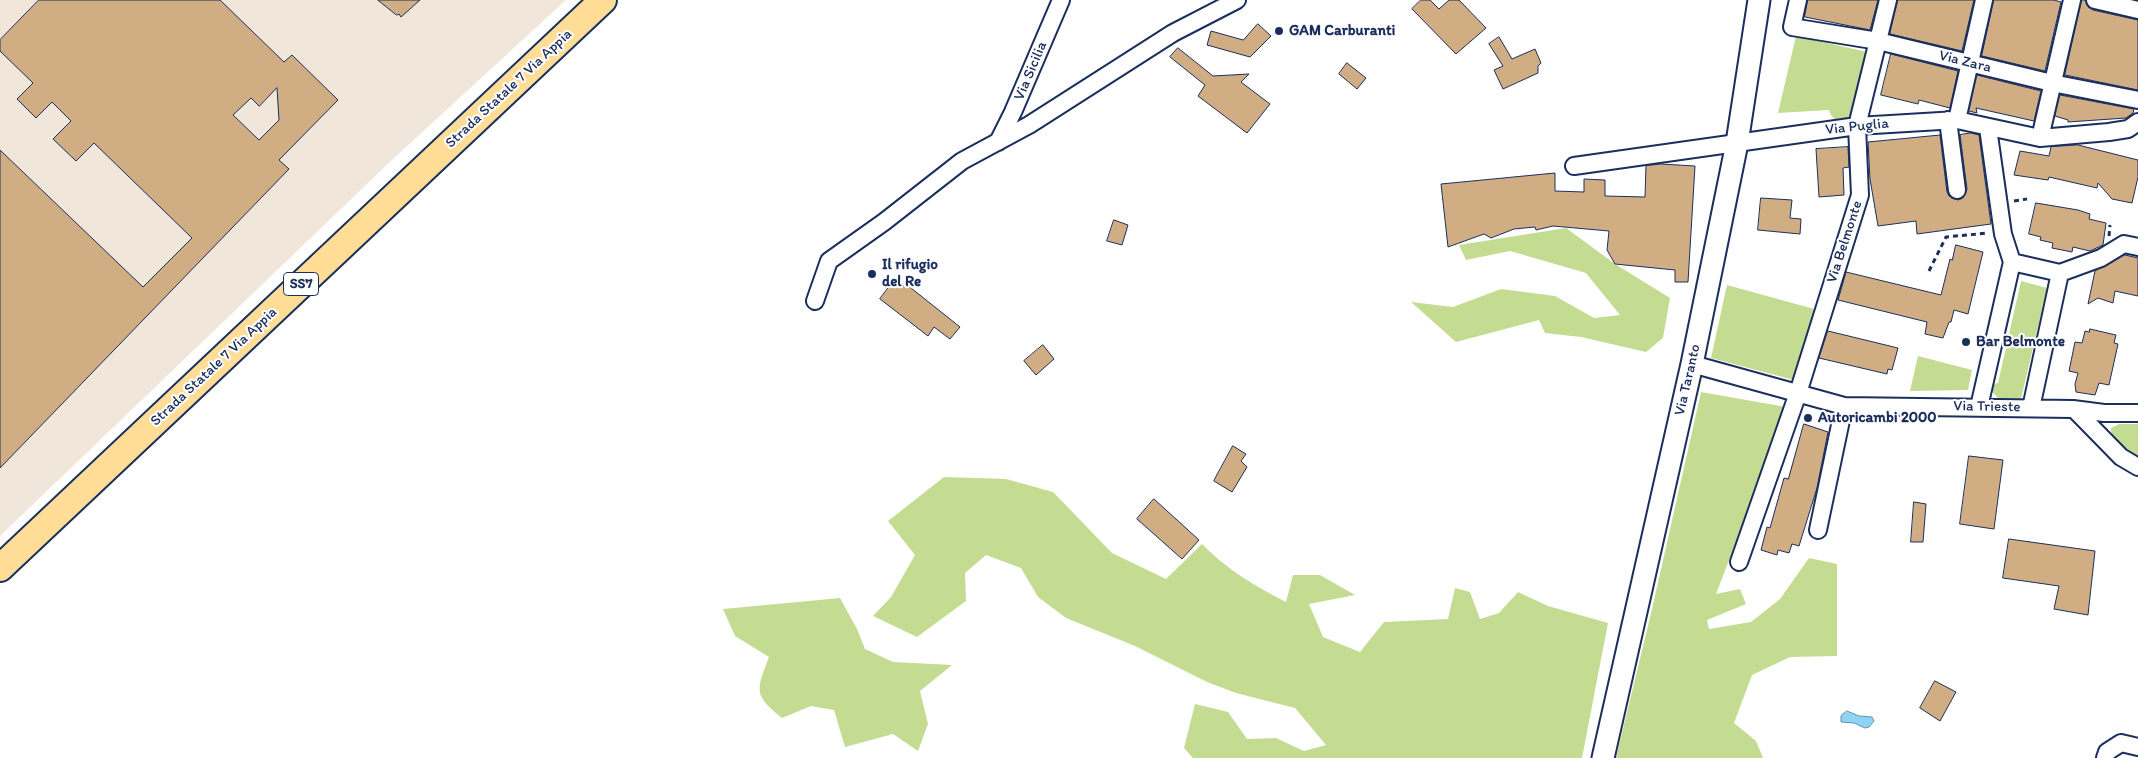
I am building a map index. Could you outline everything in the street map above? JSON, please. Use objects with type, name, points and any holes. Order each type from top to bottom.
[{"type":"main road","name":"Strada Statale 7 Via Appia","points":[[0,568],[603,0]]},
{"type":"street","name":"Via Sicilia","points":[[998,142],[1014,112],[1062,0]]},
{"type":"street","points":[[816,300],[829,262],[962,161],[1029,125],[1173,34],[1237,0]]},
{"type":"street","name":"Via Taranto","points":[[1603,758],[1692,364],[1737,143],[1759,0]]},
{"type":"street","name":"Via Zara","points":[[1798,0],[1792,28],[1878,41],[2052,83],[2138,100]]},
{"type":"street","name":"Via Belmonte","points":[[1739,562],[1798,393],[1860,195],[1857,126],[1888,0]]},
{"type":"street","points":[[1957,190],[1952,120],[1971,64],[1984,0]]},
{"type":"street","points":[[2040,138],[2072,0]]},
{"type":"street","points":[[2095,0],[2138,10]]},
{"type":"street","name":"Via Puglia","points":[[1574,166],[1857,126],[1952,120],[2040,138],[2110,132],[2128,129],[2138,122]]},
{"type":"street","points":[[1979,408],[2012,262],[2002,234],[1988,128]]},
{"type":"street","points":[[2012,262],[2060,273],[2101,258],[2124,244],[2138,247]]},
{"type":"street","points":[[2031,408],[2060,273]]},
{"type":"street","name":"Via Trieste","points":[[1692,364],[1844,406],[2074,409],[2138,413]]},
{"type":"street","points":[[1818,530],[1844,406]]},
{"type":"street","points":[[2074,409],[2121,457],[2138,467]]},
{"type":"street","points":[[2104,412],[2100,418],[2100,430],[2104,440]]},
{"type":"street","points":[[2105,758],[2107,752],[2121,743],[2138,747]]},
{"type":"path","points":[[1929,270],[1946,238],[1984,233]]},
{"type":"shaded area","points":[[0,0],[566,0],[392,160],[0,536]]},
{"type":"green space","points":[[1796,36],[1867,52],[1851,121],[1837,122],[1829,110],[1778,113]]},
{"type":"green space","points":[[1566,228],[1615,264],[1670,298],[1663,338],[1646,352],[1581,337],[1545,333],[1539,320],[1456,342],[1411,302],[1453,307],[1501,289],[1555,296],[1594,318],[1620,315],[1586,273],[1510,251],[1466,260],[1459,245]]},
{"type":"green space","points":[[2021,281],[2047,288],[2020,403],[2001,399],[1995,395],[1989,385],[1998,383]]},
{"type":"green space","points":[[1727,285],[1814,309],[1794,380],[1711,358]]},
{"type":"green space","points":[[1918,356],[1972,370],[1968,390],[1910,391]]},
{"type":"green space","points":[[1701,392],[1786,407],[1772,449],[1716,594],[1740,589],[1746,604],[1707,620],[1709,629],[1751,622],[1780,599],[1809,558],[1837,564],[1837,656],[1790,657],[1752,675],[1734,723],[1756,741],[1763,758],[1616,758],[1652,609]]},
{"type":"green space","points":[[2119,424],[2138,424],[2138,459],[2124,450],[2113,438],[2111,428]]},
{"type":"green space","points":[[944,477],[1006,479],[1053,492],[1112,553],[1166,579],[1202,544],[1221,562],[1242,577],[1286,602],[1293,575],[1320,575],[1355,595],[1309,604],[1323,637],[1360,652],[1384,622],[1448,619],[1455,588],[1470,592],[1480,619],[1499,613],[1518,592],[1548,606],[1608,623],[1582,758],[1193,758],[1184,748],[1195,704],[1228,712],[1247,739],[1276,738],[1304,751],[1326,745],[1295,708],[1236,693],[1207,682],[1135,646],[1066,618],[1038,597],[1021,568],[986,555],[965,573],[966,601],[917,637],[873,616],[891,597],[915,555],[888,521]]},
{"type":"green space","points":[[840,598],[857,629],[865,649],[893,662],[952,665],[920,691],[928,724],[918,751],[893,734],[845,747],[834,710],[811,706],[782,718],[766,703],[760,691],[760,684],[769,657],[735,636],[723,609]]},
{"type":"water","points":[[1847,711],[1859,716],[1872,717],[1874,721],[1869,727],[1865,728],[1854,723],[1841,722],[1841,716]]},
{"type":"building","points":[[39,0],[220,0],[284,62],[292,55],[338,100],[279,160],[289,169],[0,468],[0,150],[143,287],[192,238],[94,143],[76,161],[53,139],[71,121],[52,102],[36,118],[17,99],[33,83],[0,51],[0,40]],"holes":[[[277,88],[279,120],[259,140],[233,115],[251,98],[259,106]]]},
{"type":"building","points":[[378,0],[420,0],[401,17]]},
{"type":"building","points":[[1421,0],[1430,0],[1439,9],[1449,0],[1459,0],[1486,28],[1456,54],[1412,9]]},
{"type":"building","points":[[1808,0],[1878,0],[1870,30],[1805,17]]},
{"type":"building","points":[[1898,0],[1974,0],[1962,51],[1890,34]]},
{"type":"building","points":[[1994,0],[2054,0],[2061,2],[2045,71],[1982,56]]},
{"type":"building","points":[[2082,0],[2085,0],[2088,7],[2093,10],[2138,20],[2138,90],[2065,75]]},
{"type":"building","points":[[1258,24],[1271,36],[1250,57],[1207,45],[1211,31],[1243,40]]},
{"type":"building","points":[[1499,37],[1512,59],[1535,49],[1541,63],[1538,66],[1538,73],[1503,89],[1494,70],[1503,66],[1489,44]]},
{"type":"building","points":[[1178,48],[1213,76],[1249,74],[1241,82],[1270,104],[1247,133],[1198,96],[1205,85],[1170,57]]},
{"type":"building","points":[[1891,54],[1958,71],[1950,108],[1919,100],[1918,104],[1881,95]]},
{"type":"building","points":[[1347,63],[1366,78],[1357,89],[1339,74]]},
{"type":"building","points":[[1977,75],[2041,91],[2034,121],[1976,108],[1977,113],[1969,111]]},
{"type":"building","points":[[2060,95],[2134,109],[2133,113],[2126,118],[2068,122],[2068,120],[2055,116]]},
{"type":"building","points":[[1971,133],[1979,135],[1991,224],[1917,234],[1916,221],[1878,226],[1870,179],[1868,142],[1940,135],[1947,192],[1949,196],[1958,200],[1963,198],[1967,189],[1960,135]]},
{"type":"building","points":[[2078,145],[2138,160],[2138,177],[2132,203],[2112,199],[2098,183],[2097,188],[2049,177],[2048,180],[2014,175],[2020,151],[2049,156],[2051,147]]},
{"type":"building","points":[[1848,147],[1849,167],[1843,168],[1844,195],[1819,197],[1816,149]]},
{"type":"building","points":[[1661,164],[1695,166],[1688,282],[1675,282],[1675,270],[1615,264],[1607,250],[1609,231],[1553,226],[1536,230],[1535,227],[1514,229],[1491,238],[1484,234],[1448,247],[1441,184],[1555,173],[1555,191],[1584,192],[1584,179],[1605,180],[1605,196],[1645,197],[1646,166]]},
{"type":"building","points":[[1761,198],[1792,200],[1790,218],[1801,219],[1800,234],[1758,230]]},
{"type":"building","points":[[2036,203],[2078,210],[2090,214],[2089,219],[2106,223],[2103,245],[2090,251],[2073,247],[2072,252],[2052,248],[2053,243],[2040,240],[2041,237],[2029,234]]},
{"type":"building","points":[[1114,220],[1128,225],[1122,245],[1107,241]]},
{"type":"building","points":[[1956,245],[1983,252],[1968,314],[1954,310],[1951,322],[1949,322],[1943,338],[1925,334],[1927,322],[1838,300],[1846,272],[1941,295],[1950,259],[1952,260]]},
{"type":"building","points":[[2125,255],[2138,258],[2138,296],[2115,291],[2113,303],[2098,298],[2088,304],[2095,271]]},
{"type":"building","points":[[895,279],[904,286],[906,284],[960,327],[950,339],[934,327],[928,336],[880,299]]},
{"type":"building","points":[[2090,329],[2116,335],[2114,343],[2118,344],[2109,385],[2099,383],[2095,395],[2076,392],[2075,384],[2078,373],[2069,371],[2075,342],[2082,343],[2085,331],[2089,332]]},
{"type":"building","points":[[1828,331],[1898,348],[1892,370],[1888,369],[1887,374],[1819,358]]},
{"type":"building","points":[[1043,345],[1054,359],[1036,375],[1024,361]]},
{"type":"building","points":[[1804,424],[1828,432],[1817,488],[1799,546],[1792,544],[1789,553],[1778,550],[1777,555],[1761,550],[1767,527],[1770,528],[1784,478],[1788,479]]},
{"type":"building","points":[[1233,446],[1246,454],[1241,461],[1247,467],[1232,492],[1214,481]]},
{"type":"building","points":[[1969,456],[2003,460],[1994,529],[1960,524]]},
{"type":"building","points":[[1154,499],[1199,540],[1182,559],[1137,519]]},
{"type":"building","points":[[1914,502],[1926,504],[1923,542],[1911,542]]},
{"type":"building","points":[[2009,539],[2095,551],[2088,615],[2054,609],[2059,586],[2003,578]]},
{"type":"building","points":[[1935,681],[1956,692],[1940,721],[1920,708]]},
{"type":"place","name":"GAM Carburanti","points":[[1279,31]]},
{"type":"place","name":"Il rifugio del Re","points":[[872,274]]},
{"type":"place","name":"Bar Belmonte","points":[[1966,342]]},
{"type":"place","name":"Autoricambi 2000","points":[[1808,418]]}]
